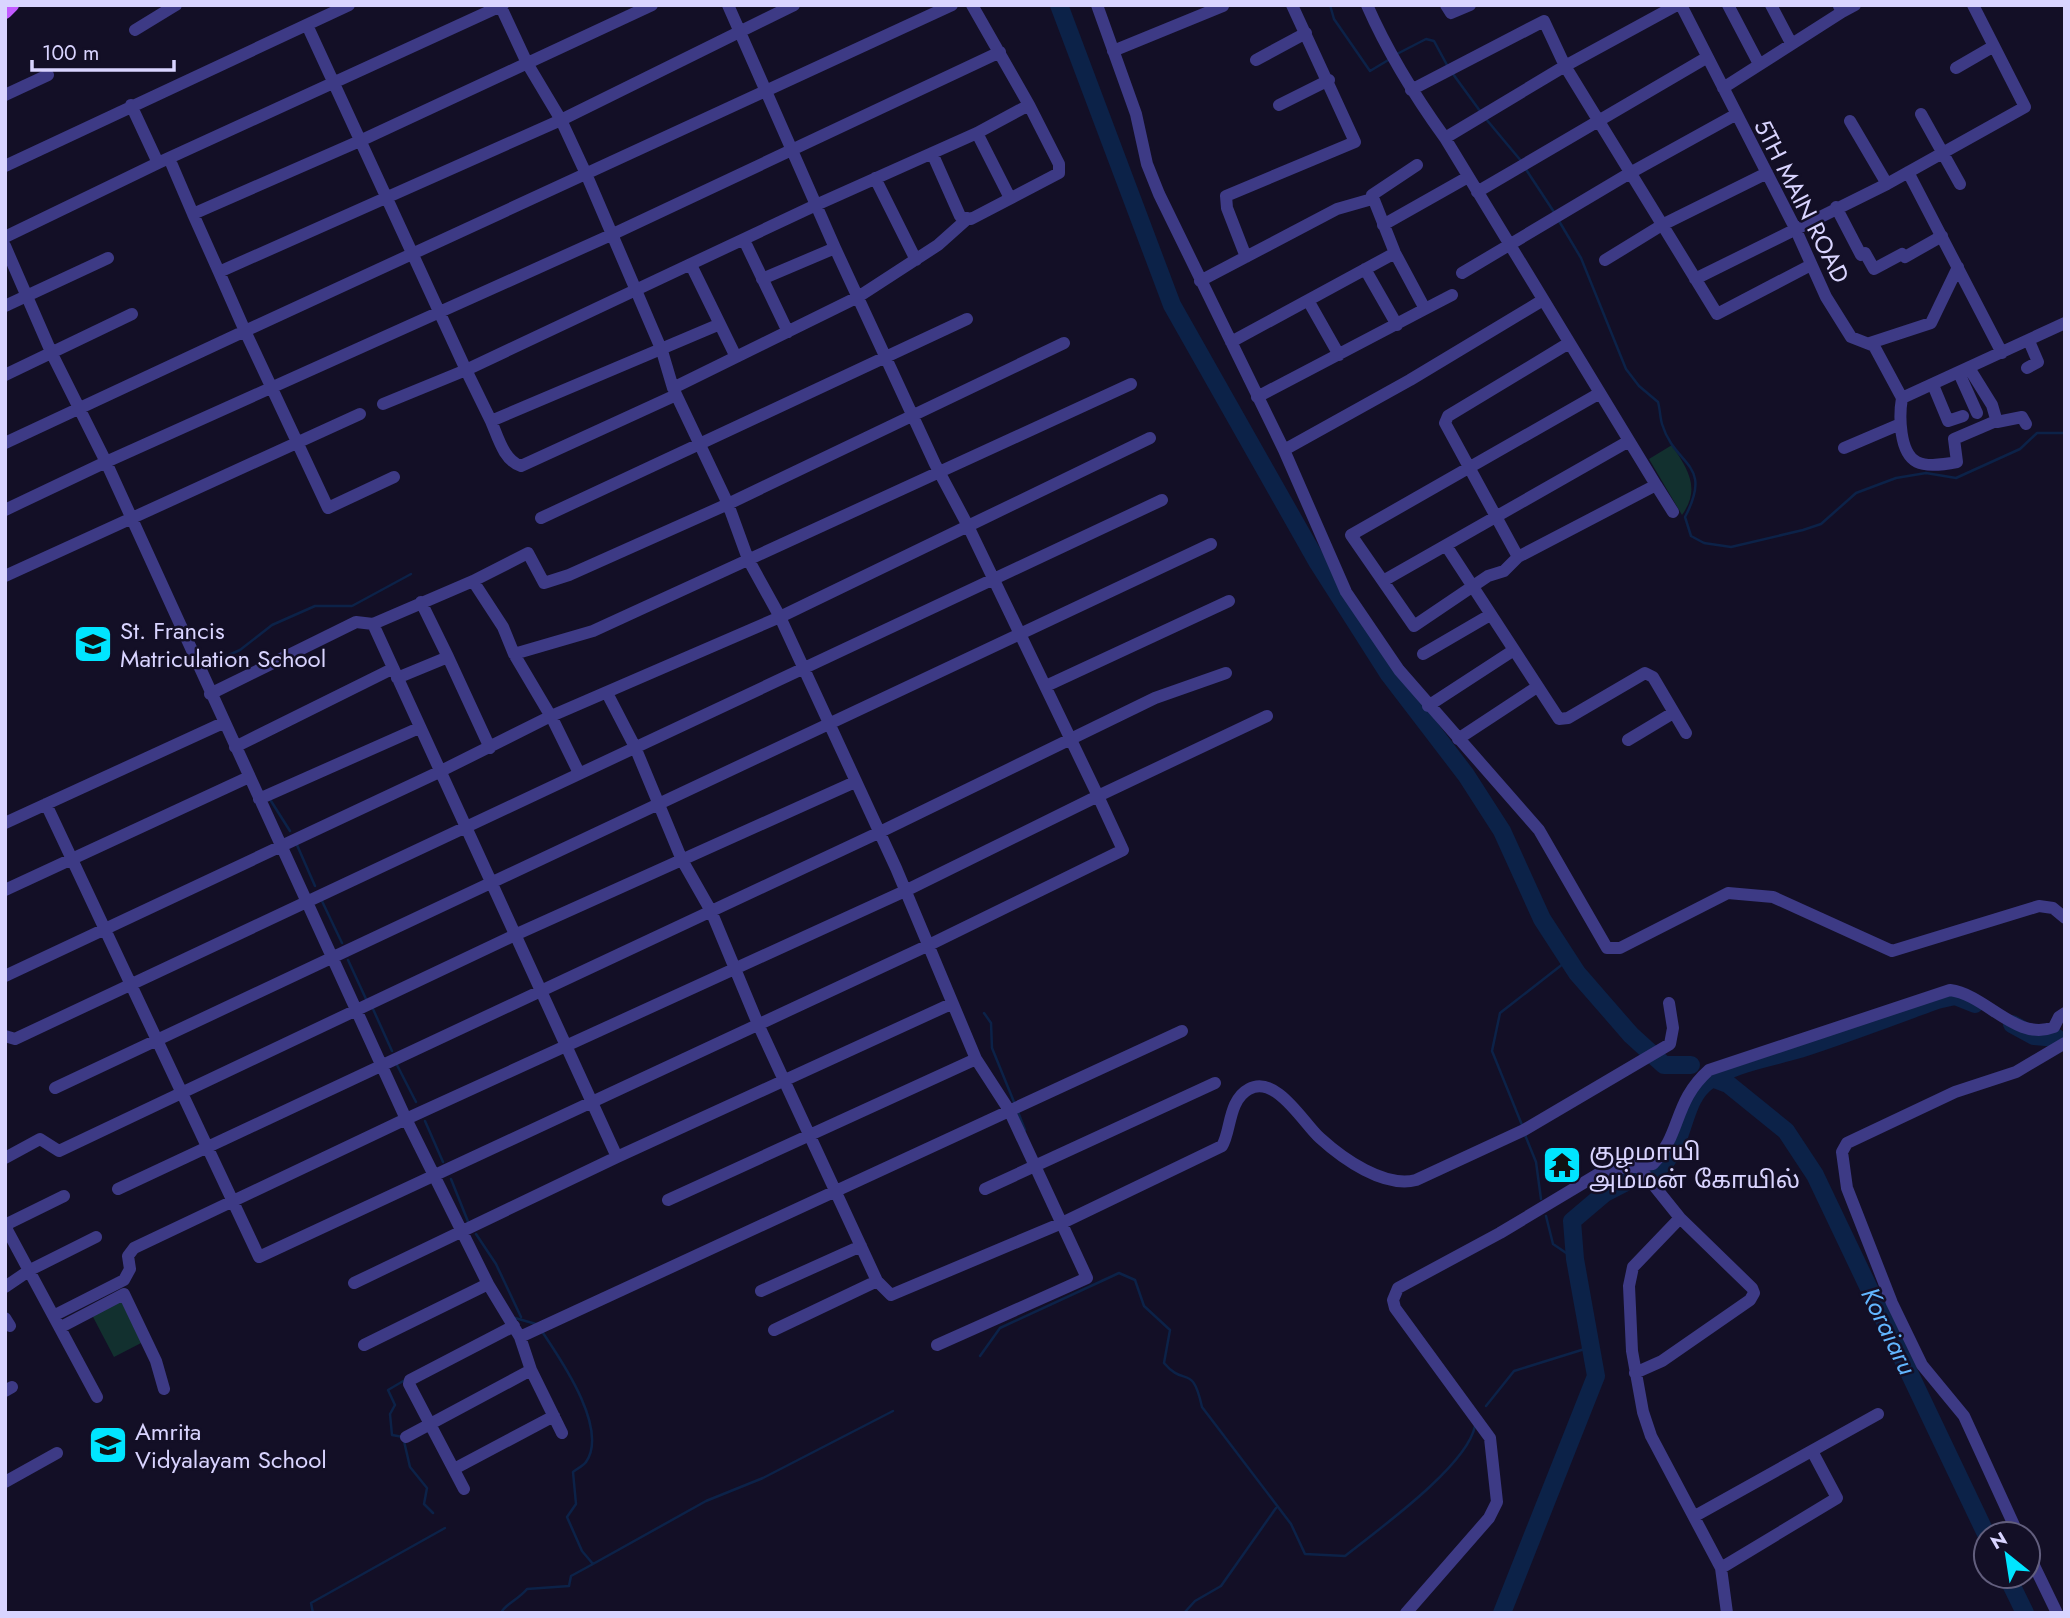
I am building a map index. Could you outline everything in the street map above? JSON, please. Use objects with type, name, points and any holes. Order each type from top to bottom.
[{"type":"main road","points":[[5,12],[12,5]]},
{"type":"street","points":[[135,30],[176,5]]},
{"type":"street","points":[[5,166],[349,5]]},
{"type":"street","points":[[193,214],[362,140],[652,5]]},
{"type":"street","points":[[46,804],[259,1256],[436,1177],[590,1100],[929,945],[1123,850],[1018,632],[995,577],[938,471],[728,5]]},
{"type":"street","points":[[219,272],[561,120],[794,5]]},
{"type":"street","points":[[5,443],[952,5]]},
{"type":"street","points":[[307,24],[507,456],[513,464],[522,466],[858,297],[938,246],[967,220],[1054,177],[1061,169],[1000,52],[972,5]]},
{"type":"street","points":[[1246,257],[1227,208],[1226,196],[1355,142],[1329,80],[1292,5]]},
{"type":"street","points":[[1367,5],[1387,51],[1445,138],[1673,512]]},
{"type":"street","points":[[1446,5],[1451,13],[1469,5]]},
{"type":"street","points":[[1728,5],[1759,64]]},
{"type":"street","points":[[1771,5],[1791,43]]},
{"type":"street","points":[[1723,88],[1841,8],[1855,5]]},
{"type":"street","points":[[1695,279],[1887,184],[2025,107],[1973,5]]},
{"type":"street","points":[[5,237],[163,160],[501,6],[527,63],[561,120],[587,176],[662,351],[675,391],[728,504],[748,559],[780,617],[804,669],[929,945],[951,1004],[976,1059],[1009,1110],[1087,1278],[937,1345]]},
{"type":"street","points":[[1098,6],[1136,114],[1147,164],[1200,281],[1284,450],[1346,592],[1399,670],[1539,830],[1604,944],[1612,950],[1692,914],[1728,893],[1773,897],[1892,951],[2039,906],[2053,908],[2065,918]]},
{"type":"street","points":[[1113,51],[1223,6]]},
{"type":"street","points":[[1445,138],[1565,66],[1684,8]]},
{"type":"street","name":"5TH MAIN ROAD","points":[[1684,8],[1706,58],[1795,229],[1809,266],[1851,337],[1870,343],[1902,398]]},
{"type":"street","points":[[1411,90],[1544,21],[1565,66],[1717,314],[1809,266]]},
{"type":"street","points":[[1256,60],[1306,33]]},
{"type":"street","points":[[1956,68],[1994,47]]},
{"type":"street","points":[[5,510],[611,234],[1000,52]]},
{"type":"street","points":[[1477,192],[1706,58]]},
{"type":"street","points":[[5,94],[48,75]]},
{"type":"street","points":[[1279,105],[1329,80]]},
{"type":"street","points":[[131,105],[193,214],[328,508],[394,477]]},
{"type":"street","points":[[383,404],[466,370],[637,292],[816,205],[977,134],[1029,106]]},
{"type":"street","points":[[1921,114],[1960,184]]},
{"type":"street","points":[[1462,273],[1630,173],[1735,115]]},
{"type":"street","points":[[1850,121],[1887,184]]},
{"type":"street","points":[[977,134],[1010,198]]},
{"type":"street","points":[[932,153],[960,215],[967,220]]},
{"type":"street","points":[[1417,165],[1374,191],[1372,199],[1395,253],[1425,309]]},
{"type":"street","points":[[1908,172],[2002,354]]},
{"type":"street","points":[[1605,260],[1662,225],[1767,173]]},
{"type":"street","points":[[1383,225],[1468,177]]},
{"type":"street","points":[[875,178],[916,260]]},
{"type":"street","points":[[1200,281],[1337,209],[1372,199]]},
{"type":"street","points":[[1836,207],[1861,255],[1865,253],[1874,269],[1902,254],[1905,257],[1942,236]]},
{"type":"street","points":[[744,240],[788,332]]},
{"type":"street","points":[[5,246],[52,354],[106,462],[223,723],[308,899],[406,1119],[488,1284],[517,1332],[531,1370],[562,1433]]},
{"type":"street","points":[[762,279],[835,247]]},
{"type":"street","points":[[1231,341],[1395,253]]},
{"type":"street","points":[[5,306],[108,258]]},
{"type":"street","points":[[691,265],[736,357]]},
{"type":"street","points":[[1870,343],[1931,323],[1958,267]]},
{"type":"street","points":[[1365,270],[1397,325]]},
{"type":"street","points":[[1257,397],[1452,295]]},
{"type":"street","points":[[1284,450],[1410,380],[1543,300]]},
{"type":"street","points":[[1308,302],[1339,355]]},
{"type":"street","points":[[5,375],[132,314]]},
{"type":"street","points":[[541,518],[701,446],[967,319]]},
{"type":"street","points":[[2026,424],[2022,417],[1996,421],[1954,439],[1957,462],[1920,464],[1913,459],[1898,425],[1902,398],[2065,323]]},
{"type":"street","points":[[491,421],[662,351],[720,324]]},
{"type":"street","points":[[2027,368],[2038,362],[2029,341]]},
{"type":"street","points":[[210,694],[356,622],[373,624],[528,553],[544,583],[569,575],[728,504],[1064,343]]},
{"type":"street","points":[[1518,557],[1446,430],[1445,423],[1448,416],[1569,343]]},
{"type":"street","points":[[1964,370],[1976,413]]},
{"type":"street","points":[[1964,370],[1992,405],[1996,421]]},
{"type":"street","points":[[514,654],[593,631],[1131,384]]},
{"type":"street","points":[[1933,385],[1948,421],[1963,416]]},
{"type":"street","points":[[1600,393],[1351,535],[1414,626],[1488,576],[1504,571],[1518,557],[1656,485]]},
{"type":"street","points":[[5,576],[360,414]]},
{"type":"street","points":[[1844,448],[1898,425]]},
{"type":"street","points":[[5,976],[491,748],[550,717],[780,617],[1150,438]]},
{"type":"street","points":[[1383,581],[1447,547],[1629,440]]},
{"type":"street","points":[[5,1037],[15,1039],[1162,500]]},
{"type":"street","points":[[55,1088],[491,880],[829,724],[1018,632],[1211,544]]},
{"type":"street","points":[[1447,547],[1559,719],[1563,720],[1644,673],[1653,677],[1686,733]]},
{"type":"street","points":[[474,580],[503,627],[514,654],[579,773]]},
{"type":"street","points":[[1046,686],[1229,601]]},
{"type":"street","points":[[421,602],[491,748]]},
{"type":"street","points":[[1423,654],[1490,615]]},
{"type":"street","points":[[373,624],[464,828],[517,934],[617,1157]]},
{"type":"street","points":[[1428,705],[1514,650]]},
{"type":"street","points":[[235,747],[395,673],[448,657]]},
{"type":"street","points":[[118,1189],[878,833],[1156,698],[1226,673]]},
{"type":"street","points":[[1458,739],[1538,687]]},
{"type":"street","points":[[607,693],[635,747],[682,860],[711,911],[758,1024],[877,1281],[884,1291],[891,1295],[899,1294],[1062,1223],[1222,1146],[1227,1123],[1240,1098],[1249,1089],[1270,1088],[1289,1102],[1333,1150],[1383,1178],[1407,1182],[1524,1130],[1670,1044],[1673,1028],[1669,1003]]},
{"type":"street","points":[[1628,740],[1673,713]]},
{"type":"street","points":[[55,1315],[124,1280],[130,1269],[128,1256],[134,1248],[406,1119],[905,891],[1267,716]]},
{"type":"street","points":[[5,823],[223,723]]},
{"type":"street","points":[[259,799],[419,728]]},
{"type":"street","points":[[5,890],[249,777]]},
{"type":"street","points":[[5,1158],[40,1139],[59,1151],[517,934],[855,782]]},
{"type":"street","points":[[1406,1613],[1489,1518],[1497,1502],[1497,1486],[1490,1438],[1480,1420],[1395,1308],[1394,1293],[1605,1171],[1653,1164],[1662,1155],[1690,1087],[1716,1067],[1950,990],[1966,992],[2028,1030],[2044,1031],[2061,1018]]},
{"type":"street","points":[[354,1283],[617,1157],[951,1004]]},
{"type":"street","points":[[2012,1520],[1964,1416],[1922,1364],[1892,1303],[1882,1271],[1847,1188],[1842,1152],[1847,1143],[1955,1091],[2015,1072],[2065,1041],[2060,1034],[2061,1018]]},
{"type":"street","points":[[464,1489],[410,1389],[410,1380],[837,1193],[1182,1031]]},
{"type":"street","points":[[668,1200],[976,1059]]},
{"type":"street","points":[[985,1189],[1215,1083]]},
{"type":"street","points":[[1635,1373],[1662,1361],[1750,1300],[1754,1293],[1744,1279],[1680,1218],[1639,1167]]},
{"type":"street","points":[[64,1196],[7,1232],[55,1315],[97,1397]]},
{"type":"street","points":[[1680,1218],[1633,1267],[1629,1286],[1635,1373],[1651,1436],[1721,1568],[1727,1613]]},
{"type":"street","points":[[5,1287],[30,1270],[96,1237]]},
{"type":"street","points":[[761,1292],[861,1247]]},
{"type":"street","points":[[774,1330],[877,1281]]},
{"type":"street","points":[[364,1345],[488,1284]]},
{"type":"street","points":[[61,1327],[124,1294],[156,1361],[164,1389]]},
{"type":"street","points":[[406,1437],[531,1370]]},
{"type":"street","points":[[1695,1516],[1878,1414]]},
{"type":"street","points":[[454,1469],[554,1416]]},
{"type":"street","points":[[1721,1568],[1837,1497],[1812,1451]]},
{"type":"street","points":[[5,1482],[57,1453]]},
{"type":"street","points":[[2042,1582],[2057,1613]]},
{"type":"green space","points":[[1672,445],[1690,479],[1691,496],[1682,515],[1649,459]]},
{"type":"green space","points":[[120,1299],[143,1342],[114,1357],[92,1315]]},
{"type":"waterway","points":[[1059,5],[1172,305],[1318,563],[1388,673],[1466,775],[1502,831],[1542,919],[1577,973],[1631,1035],[1664,1065],[1691,1065]]},
{"type":"waterway","points":[[1330,5],[1334,19],[1370,71],[1390,59]]},
{"type":"waterway","points":[[1395,55],[1426,39],[1434,41],[1447,65]]},
{"type":"waterway","points":[[1453,74],[1480,111]]},
{"type":"waterway","points":[[1486,119],[1522,162]]},
{"type":"waterway","points":[[1525,168],[1554,212]]},
{"type":"waterway","points":[[1559,221],[1581,258],[1626,369],[1639,386],[1658,402],[1668,438],[1694,475],[1693,499],[1685,517],[1691,536],[1704,543],[1731,547],[1803,530],[1821,524],[1856,493],[1896,478],[1926,473],[1956,478],[2020,449],[2037,433],[2065,433]]},
{"type":"waterway","points":[[204,666],[240,650],[272,625],[315,606],[352,606],[411,574]]},
{"type":"waterway","points":[[271,801],[290,831]]},
{"type":"waterway","points":[[297,845],[315,886]]},
{"type":"waterway","points":[[321,899],[342,943]]},
{"type":"waterway","points":[[348,960],[366,999]]},
{"type":"waterway","points":[[1522,1125],[1492,1051],[1500,1013],[1568,960]]},
{"type":"waterway","points":[[1649,1172],[1661,1166],[1670,1156],[1698,1090],[1718,1075],[1937,1000],[1955,996],[1975,1004]]},
{"type":"waterway","points":[[373,1009],[392,1051]]},
{"type":"waterway","points":[[984,1013],[991,1023],[992,1048],[1014,1102]]},
{"type":"waterway","points":[[2012,1024],[2034,1036],[2057,1038]]},
{"type":"waterway","points":[[397,1065],[416,1102]]},
{"type":"waterway","name":"Koraiaru","points":[[1712,1078],[1728,1084],[1786,1131],[1815,1175],[1979,1520]]},
{"type":"waterway","points":[[1018,1112],[1025,1130]]},
{"type":"waterway","points":[[425,1121],[443,1162]]},
{"type":"waterway","points":[[1525,1135],[1536,1162],[1541,1199]]},
{"type":"waterway","points":[[1502,1613],[1596,1376],[1575,1259],[1572,1221],[1605,1193],[1636,1177]]},
{"type":"waterway","points":[[451,1179],[469,1224]]},
{"type":"waterway","points":[[1546,1216],[1553,1244],[1575,1259]]},
{"type":"waterway","points":[[476,1234],[496,1264],[521,1317]]},
{"type":"waterway","points":[[980,1356],[1000,1328],[1119,1273],[1135,1280],[1144,1306],[1170,1330],[1164,1363],[1195,1385],[1202,1407],[1291,1524],[1305,1554],[1345,1556],[1399,1514],[1439,1478],[1469,1442],[1475,1426]]},
{"type":"waterway","points":[[515,1318],[536,1324]]},
{"type":"waterway","points":[[501,1613],[527,1589],[569,1586],[571,1576],[593,1564],[582,1551],[567,1517],[576,1504],[573,1472],[586,1462],[591,1448],[592,1432],[580,1395],[543,1333]]},
{"type":"waterway","points":[[1486,1406],[1514,1371],[1591,1347]]},
{"type":"waterway","points":[[405,1380],[388,1390],[395,1405],[390,1414],[392,1435],[403,1437],[410,1467],[427,1488],[424,1504],[433,1513]]},
{"type":"waterway","points":[[593,1564],[706,1501],[763,1478],[893,1411]]},
{"type":"waterway","points":[[1184,1613],[1195,1601],[1221,1586],[1276,1508]]},
{"type":"waterway","points":[[313,1613],[311,1603],[445,1528]]},
{"type":"waterway","name":"Koraiaru","points":[[2014,1590],[2025,1613]]},
{"type":"place","name":"St. Francis Matriculation School","points":[[93,644]]},
{"type":"place","name":"குழமாயி அம்மன் கோயில்","points":[[1562,1165]]},
{"type":"place","name":"Amrita Vidyalayam School","points":[[108,1445]]}]
